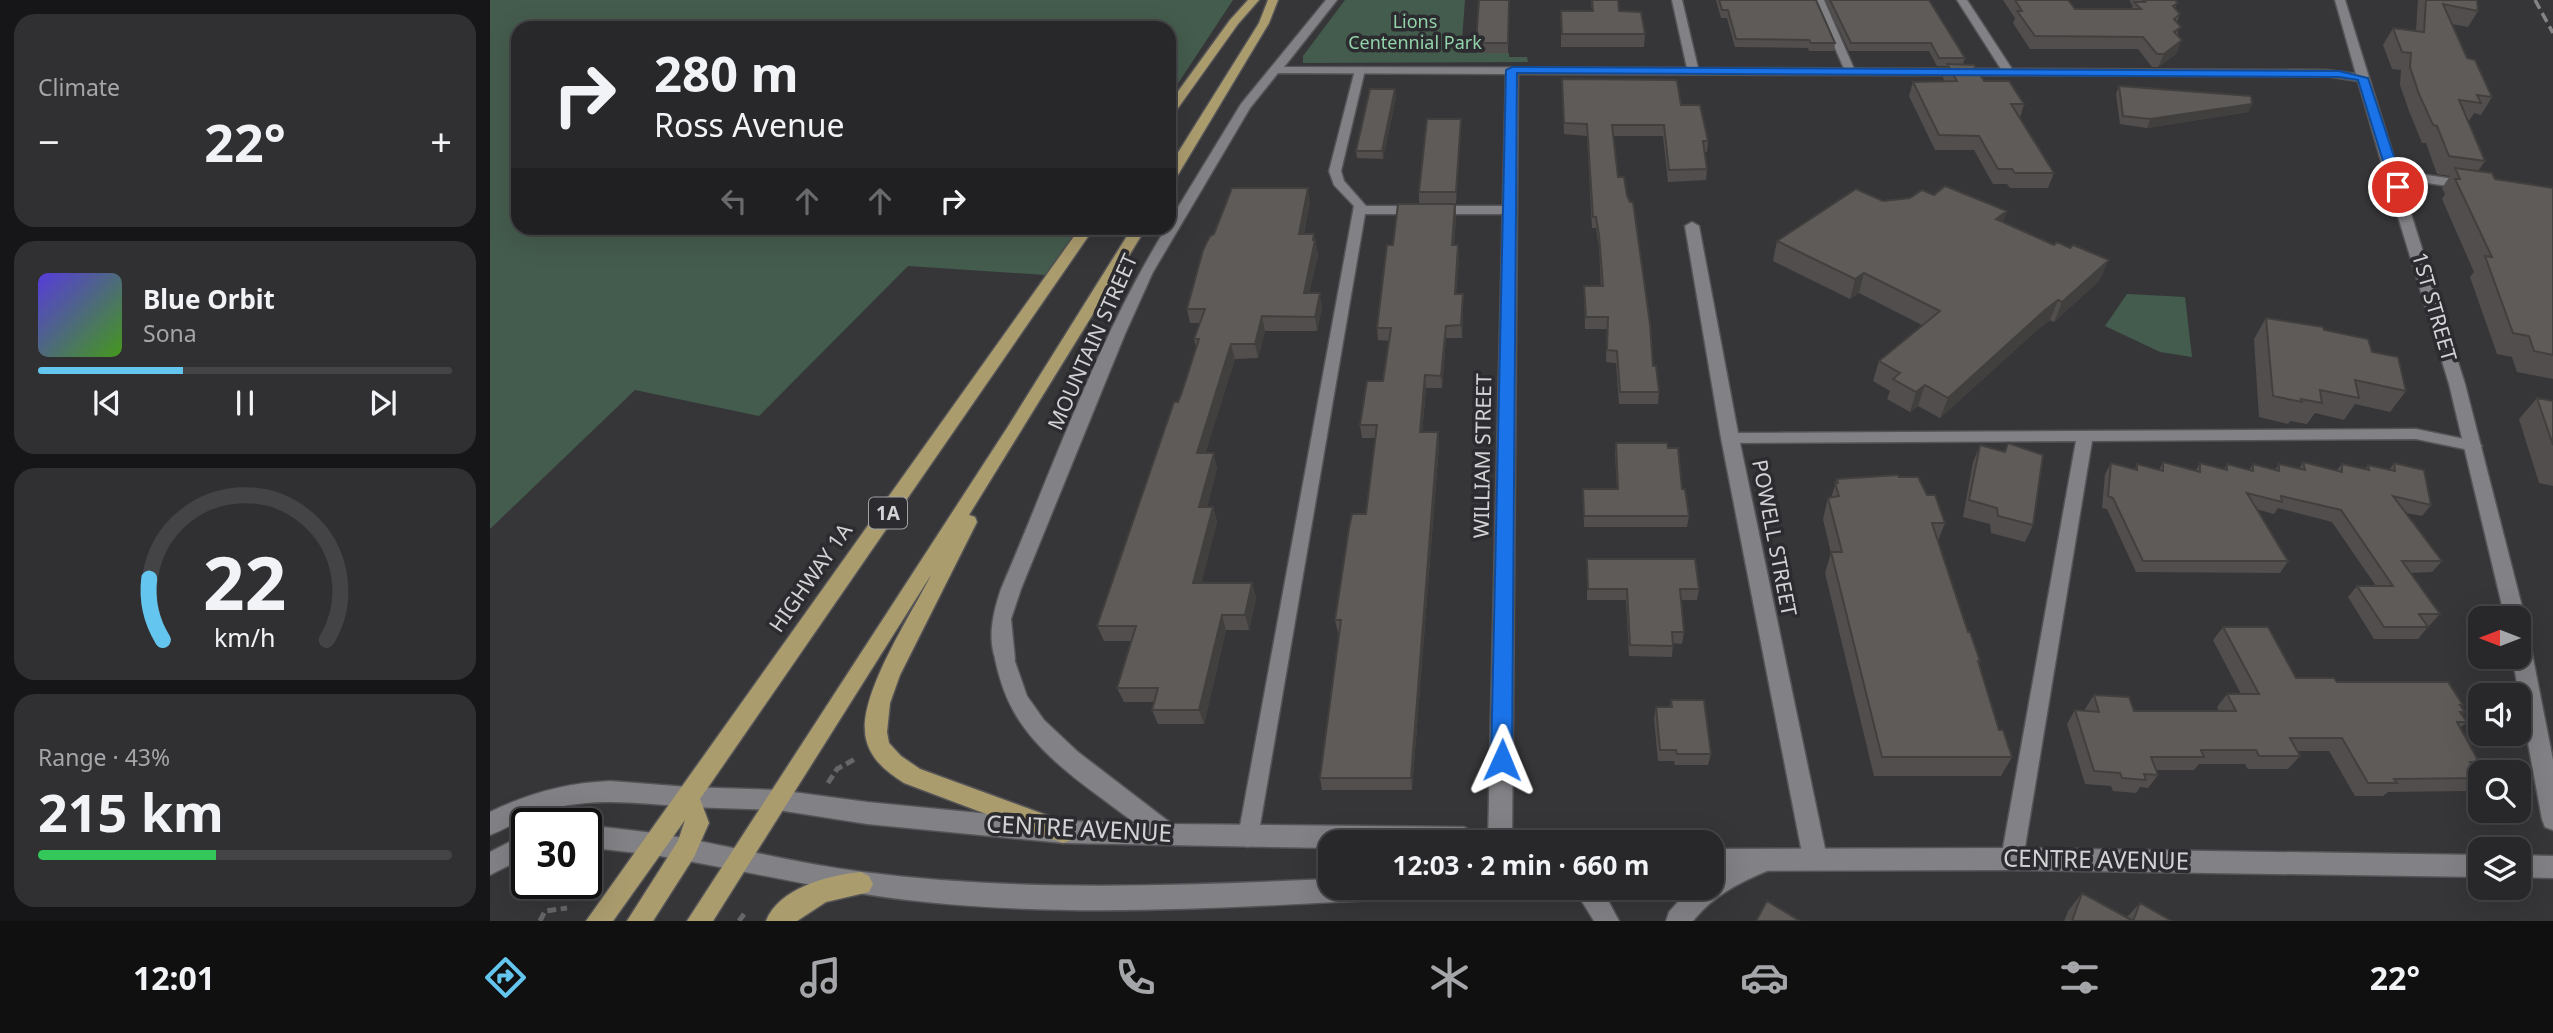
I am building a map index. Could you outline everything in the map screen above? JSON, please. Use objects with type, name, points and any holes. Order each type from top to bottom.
[{"type":"main road","points":[[1176,102],[1234,22],[1254,0]]},
{"type":"main road","points":[[1176,167],[1264,23],[1273,0]]},
{"type":"main road","name":"HIGHWAY 1A","points":[[598,921],[1082,235]]},
{"type":"main road","points":[[699,921],[1013,432],[1135,235]]},
{"type":"main road","points":[[1013,432],[885,686],[876,733],[885,756],[912,776],[1063,832]]},
{"type":"main road","points":[[639,921],[686,849],[697,823],[688,797]]},
{"type":"main road","points":[[778,921],[815,893],[844,885],[861,884]]},
{"type":"street","name":"MOUNTAIN STREET","points":[[1176,219],[1245,107],[1332,0]]},
{"type":"street","points":[[1677,0],[1693,71]]},
{"type":"street","points":[[1962,0],[2008,71]]},
{"type":"street","name":"1ST STREET","points":[[2340,0],[2474,446],[2512,606]]},
{"type":"street","points":[[1275,70],[2326,73],[2363,78]]},
{"type":"street","name":"WILLIAM STREET","points":[[1500,830],[1512,70]]},
{"type":"street","points":[[2392,174],[2477,186]]},
{"type":"street","name":"POWELL STREET","points":[[1692,226],[1730,438],[1815,858]]},
{"type":"street","name":"MOUNTAIN STREET","points":[[1166,235],[1131,303],[1001,618],[1005,659],[1012,687],[1024,710],[1042,732],[1080,766],[1167,835]]},
{"type":"street","points":[[2525,669],[2553,819]]},
{"type":"street","name":"CENTRE AVENUE","points":[[490,824],[550,798],[582,791],[614,791],[778,800],[867,813],[1063,832],[1318,837]]},
{"type":"street","points":[[602,838],[686,849],[861,884],[977,895],[1076,898],[1227,896],[1318,891]]},
{"type":"street","points":[[490,864],[511,853]]},
{"type":"street","points":[[1724,879],[1739,870],[1771,859]]},
{"type":"street","name":"CENTRE AVENUE","points":[[1724,860],[2012,859],[2468,866]]},
{"type":"street","points":[[2531,866],[2553,867]]},
{"type":"street","points":[[1595,900],[1607,921]]},
{"type":"street","points":[[1678,921],[1694,900]]},
{"type":"lane","points":[[1819,0],[1850,71]]},
{"type":"lane","points":[[1248,837],[1360,205],[1338,182],[1335,171],[1360,70]]},
{"type":"lane","points":[[1359,210],[1510,209]]},
{"type":"lane","points":[[1730,438],[2416,434],[2474,446]]},
{"type":"lane","points":[[2012,859],[2085,436]]},
{"type":"path","points":[[825,787],[837,769],[855,759]]},
{"type":"path","points":[[540,921],[545,911],[567,908]]},
{"type":"path","points":[[739,921],[744,914]]},
{"type":"green space","points":[[490,0],[1233,0],[1176,86],[1176,21],[511,21],[511,235],[1073,235],[1045,275],[908,266],[759,416],[635,390],[490,529]]},
{"type":"green space","name":"Lions Centennial Park","points":[[1345,0],[1465,0],[1461,53],[1509,53],[1509,57],[1527,57],[1528,62],[1303,63],[1303,56]]},
{"type":"green space","points":[[2127,294],[2185,297],[2192,357],[2160,352],[2105,326]]},
{"type":"building","points":[[1479,0],[1509,0],[1508,43],[1476,43]]},
{"type":"building","points":[[1592,0],[1618,0],[1619,11],[1641,12],[1645,34],[1562,34],[1561,11],[1593,11]]},
{"type":"building","points":[[1719,0],[1816,0],[1835,43],[1736,39],[1728,10],[1722,10]]},
{"type":"building","points":[[1830,0],[1929,0],[1965,58],[1939,58],[1931,43],[1851,43]]},
{"type":"building","points":[[2015,0],[2068,0],[2075,9],[2141,9],[2134,2],[2175,0],[2178,3],[2173,6],[2180,14],[2174,19],[2181,27],[2174,32],[2182,40],[2164,54],[2157,54],[2143,37],[2035,36],[2017,11],[2022,11]]},
{"type":"building","points":[[2426,0],[2477,0],[2478,11],[2443,4],[2467,58],[2475,60],[2492,97],[2477,95],[2481,103],[2459,100],[2485,161],[2449,156],[2437,126],[2433,125],[2419,94],[2410,67],[2411,53],[2402,52],[2393,28],[2424,32]]},
{"type":"building","points":[[1947,64],[1974,65],[1984,81],[2009,81],[2024,104],[2011,104],[2054,173],[2015,173],[2012,169],[1998,169],[1979,136],[1939,135],[1913,82],[1957,81]]},
{"type":"building","points":[[1562,79],[1675,80],[1681,105],[1700,105],[1708,141],[1703,141],[1707,169],[1669,170],[1664,125],[1612,125],[1618,177],[1624,177],[1627,196],[1630,202],[1633,202],[1650,324],[1653,366],[1656,366],[1659,392],[1620,392],[1617,351],[1607,350],[1608,317],[1586,317],[1584,286],[1603,286],[1599,235],[1596,217],[1593,217],[1587,124],[1564,123]]},
{"type":"building","points":[[2119,86],[2251,96],[2252,104],[2150,119],[2123,116]]},
{"type":"building","points":[[1370,89],[1395,89],[1382,151],[1356,151]]},
{"type":"building","points":[[1427,119],[1461,119],[1456,192],[1419,192]]},
{"type":"building","points":[[2455,168],[2492,173],[2495,179],[2553,188],[2553,355],[2534,351],[2529,336],[2513,333],[2485,256],[2492,257],[2455,179],[2460,179]]},
{"type":"building","points":[[1945,186],[2007,211],[1996,219],[2054,245],[2057,242],[2070,248],[2073,245],[2109,260],[2062,302],[2058,300],[2045,310],[1948,398],[1925,385],[1916,392],[1893,379],[1900,373],[1879,361],[1940,311],[1864,273],[1855,279],[1777,241],[1856,189],[1883,201],[1910,198],[1922,190],[1934,195]]},
{"type":"building","points":[[1232,188],[1308,188],[1299,234],[1314,234],[1315,240],[1304,293],[1320,293],[1315,317],[1262,316],[1255,344],[1231,344],[1197,453],[1214,453],[1199,507],[1213,507],[1193,583],[1252,583],[1245,615],[1222,615],[1199,710],[1152,710],[1158,688],[1117,688],[1136,626],[1097,626],[1174,402],[1178,402],[1181,395],[1199,339],[1194,339],[1205,309],[1187,309],[1203,250],[1210,236],[1214,234]]},
{"type":"building","points":[[1398,204],[1455,204],[1452,245],[1458,245],[1455,294],[1463,294],[1461,325],[1446,326],[1441,376],[1425,375],[1420,432],[1438,432],[1411,778],[1320,778],[1341,620],[1335,620],[1349,528],[1352,514],[1366,514],[1377,425],[1360,425],[1367,381],[1383,381],[1391,328],[1377,328],[1387,245],[1393,245]]},
{"type":"building","points":[[2266,318],[2323,327],[2324,330],[2368,339],[2372,352],[2398,357],[2406,391],[2355,380],[2359,398],[2320,390],[2322,403],[2273,396]]},
{"type":"building","points":[[2537,398],[2553,401],[2553,445]]},
{"type":"building","points":[[1616,443],[1667,443],[1668,448],[1678,448],[1682,489],[1685,489],[1689,516],[1584,516],[1583,489],[1618,489]]},
{"type":"building","points":[[2008,443],[2043,455],[2033,525],[1998,516],[1997,508],[1969,500],[1980,445],[2005,452]]},
{"type":"building","points":[[2163,462],[2200,472],[2200,463],[2227,470],[2227,464],[2253,471],[2253,464],[2279,471],[2279,464],[2305,470],[2303,462],[2342,472],[2342,464],[2369,470],[2368,465],[2395,471],[2394,463],[2424,470],[2431,505],[2393,496],[2442,561],[2402,561],[2440,614],[2419,614],[2428,627],[2384,627],[2357,586],[2393,586],[2341,510],[2281,496],[2282,502],[2247,493],[2288,561],[2143,561],[2113,498],[2108,496],[2111,463],[2137,470],[2137,464],[2163,471]]},
{"type":"building","points":[[1898,475],[1918,477],[1927,495],[1935,495],[1945,523],[1932,523],[1980,661],[1999,730],[2003,730],[2012,757],[1882,757],[1831,552],[1842,552],[1828,498],[1839,496],[1835,483],[1838,483],[1837,479]]},
{"type":"building","points":[[1587,559],[1695,559],[1699,589],[1680,589],[1684,632],[1672,632],[1673,646],[1630,645],[1627,589],[1588,589]]},
{"type":"building","points":[[2223,627],[2268,627],[2296,678],[2334,678],[2337,682],[2448,682],[2463,705],[2460,705],[2465,712],[2460,712],[2467,722],[2457,722],[2478,760],[2468,760],[2468,778],[2394,779],[2397,783],[2368,783],[2342,738],[2290,738],[2300,756],[2259,756],[2256,750],[2201,750],[2204,757],[2151,757],[2158,775],[2144,774],[2146,780],[2122,778],[2120,773],[2094,771],[2075,710],[2099,712],[2094,695],[2129,697],[2134,711],[2236,711],[2227,694],[2259,694]]},
{"type":"building","points":[[1671,700],[1704,700],[1711,754],[1677,754],[1676,750],[1660,750],[1656,707],[1672,707]]},
{"type":"building","points":[[2082,893],[2133,921],[2072,921]]},
{"type":"building","points":[[1767,901],[1800,921],[1756,921]]},
{"type":"building","points":[[2140,903],[2172,921],[2133,921]]},
{"type":"railway","points":[[2535,0],[2553,33]]},
{"type":"route","points":[[1502,760],[1512,70],[2339,74],[2363,78],[2398,187]]}]
